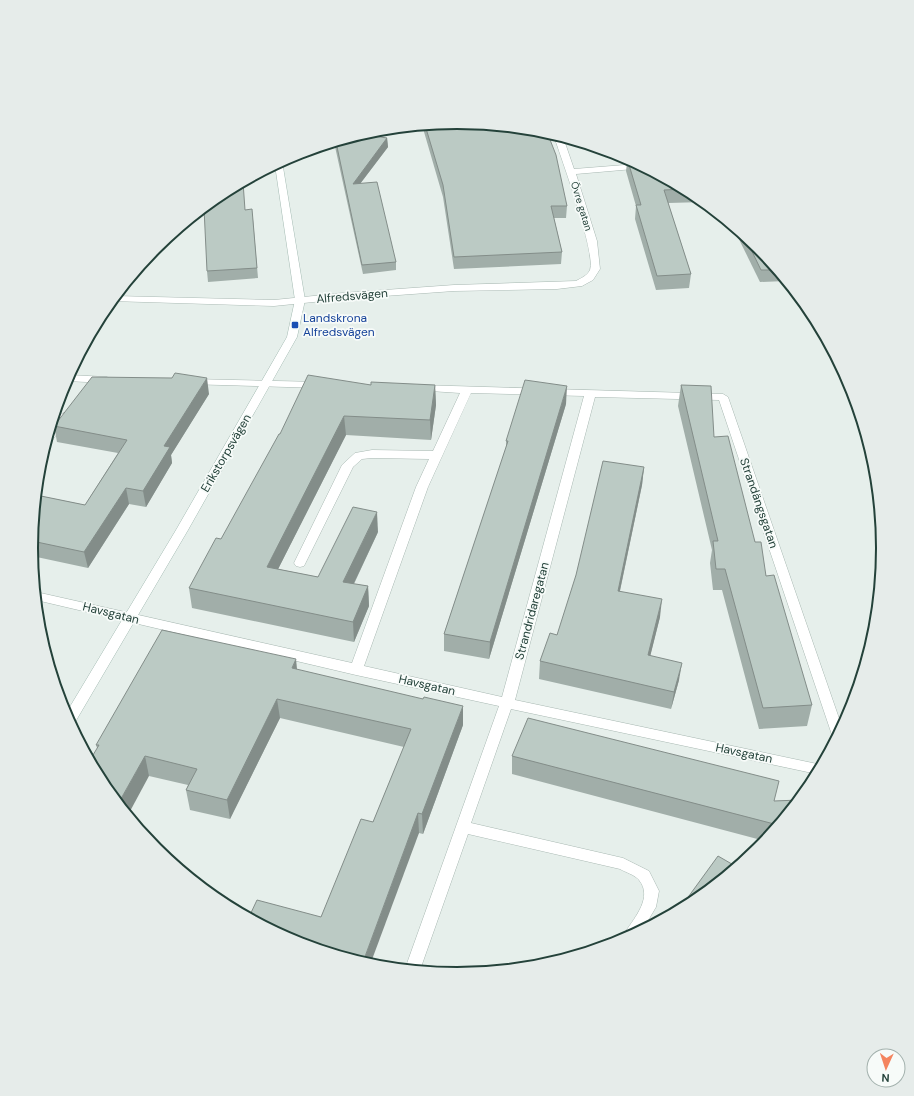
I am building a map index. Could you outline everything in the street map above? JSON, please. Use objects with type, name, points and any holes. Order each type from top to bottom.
[{"type":"street","name":"Övre gatan","points":[[560,142],[592,241],[595,269],[589,278]]},
{"type":"street","points":[[571,172],[630,167]]},
{"type":"street","name":"Erikstorpsvägen","points":[[72,713],[131,616],[292,337],[300,300],[278,169]]},
{"type":"street","name":"Alfredsvägen","points":[[120,299],[261,303],[454,288],[557,286],[578,284],[589,278]]},
{"type":"street","points":[[74,378],[116,380]]},
{"type":"street","points":[[84,391],[93,379]]},
{"type":"street","points":[[177,381],[335,386]]},
{"type":"street","points":[[404,387],[592,392]]},
{"type":"street","points":[[356,670],[422,487],[467,389]]},
{"type":"street","name":"Strandridaregatan","points":[[414,964],[507,703],[592,392]]},
{"type":"street","name":"Strandängsgatan","points":[[592,392],[723,396],[836,727]]},
{"type":"street","points":[[56,427],[70,409]]},
{"type":"street","points":[[300,563],[348,464],[359,456],[372,454],[437,455]]},
{"type":"street","name":"Havsgatan","points":[[41,597],[131,616],[154,624],[356,670],[814,768]]},
{"type":"street","points":[[463,827],[623,864],[644,875],[652,891],[649,908],[637,926]]},
{"type":"building","points":[[427,130],[484,130],[550,140],[556,155],[567,206],[551,206],[562,252],[454,257],[443,185]]},
{"type":"building","points":[[375,137],[387,138],[353,184],[377,182],[396,262],[362,265],[337,147]]},
{"type":"building","points":[[630,167],[673,190],[664,190],[691,274],[657,276],[636,205],[641,205]]},
{"type":"building","points":[[243,188],[245,210],[252,209],[257,268],[207,271],[204,214]]},
{"type":"building","points":[[752,251],[770,270],[761,270]]},
{"type":"building","points":[[175,373],[207,378],[164,446],[170,447],[143,491],[126,488],[84,552],[38,542],[42,496],[85,505],[127,440],[56,426],[57,422],[92,377],[172,378]]},
{"type":"building","points":[[308,375],[371,385],[371,382],[435,385],[430,420],[344,416],[267,567],[318,577],[353,507],[377,512],[343,582],[368,586],[353,622],[189,588],[216,538],[221,539],[280,434]]},
{"type":"building","points":[[525,380],[567,386],[490,642],[444,634],[508,441],[506,441]]},
{"type":"building","points":[[681,385],[711,386],[714,437],[728,436],[755,542],[761,542],[766,576],[774,575],[812,705],[763,708],[725,569],[716,569],[713,541],[718,541]]},
{"type":"building","points":[[603,461],[644,467],[618,591],[662,599],[648,655],[682,663],[674,692],[540,661],[550,633],[557,635],[576,575]]},
{"type":"building","points":[[162,630],[296,659],[292,668],[423,699],[424,697],[463,706],[422,814],[418,813],[365,957],[322,945],[272,924],[251,913],[257,900],[321,917],[361,819],[373,822],[411,729],[277,699],[227,800],[186,790],[197,769],[145,756],[121,798],[93,755],[99,745],[96,745]]},
{"type":"building","points":[[528,718],[779,781],[774,801],[791,800],[772,824],[512,756]]},
{"type":"building","points":[[718,856],[732,864],[712,880],[688,897]]},
{"type":"place","name":"Landskrona Alfredsvägen","points":[[295,325]]}]
